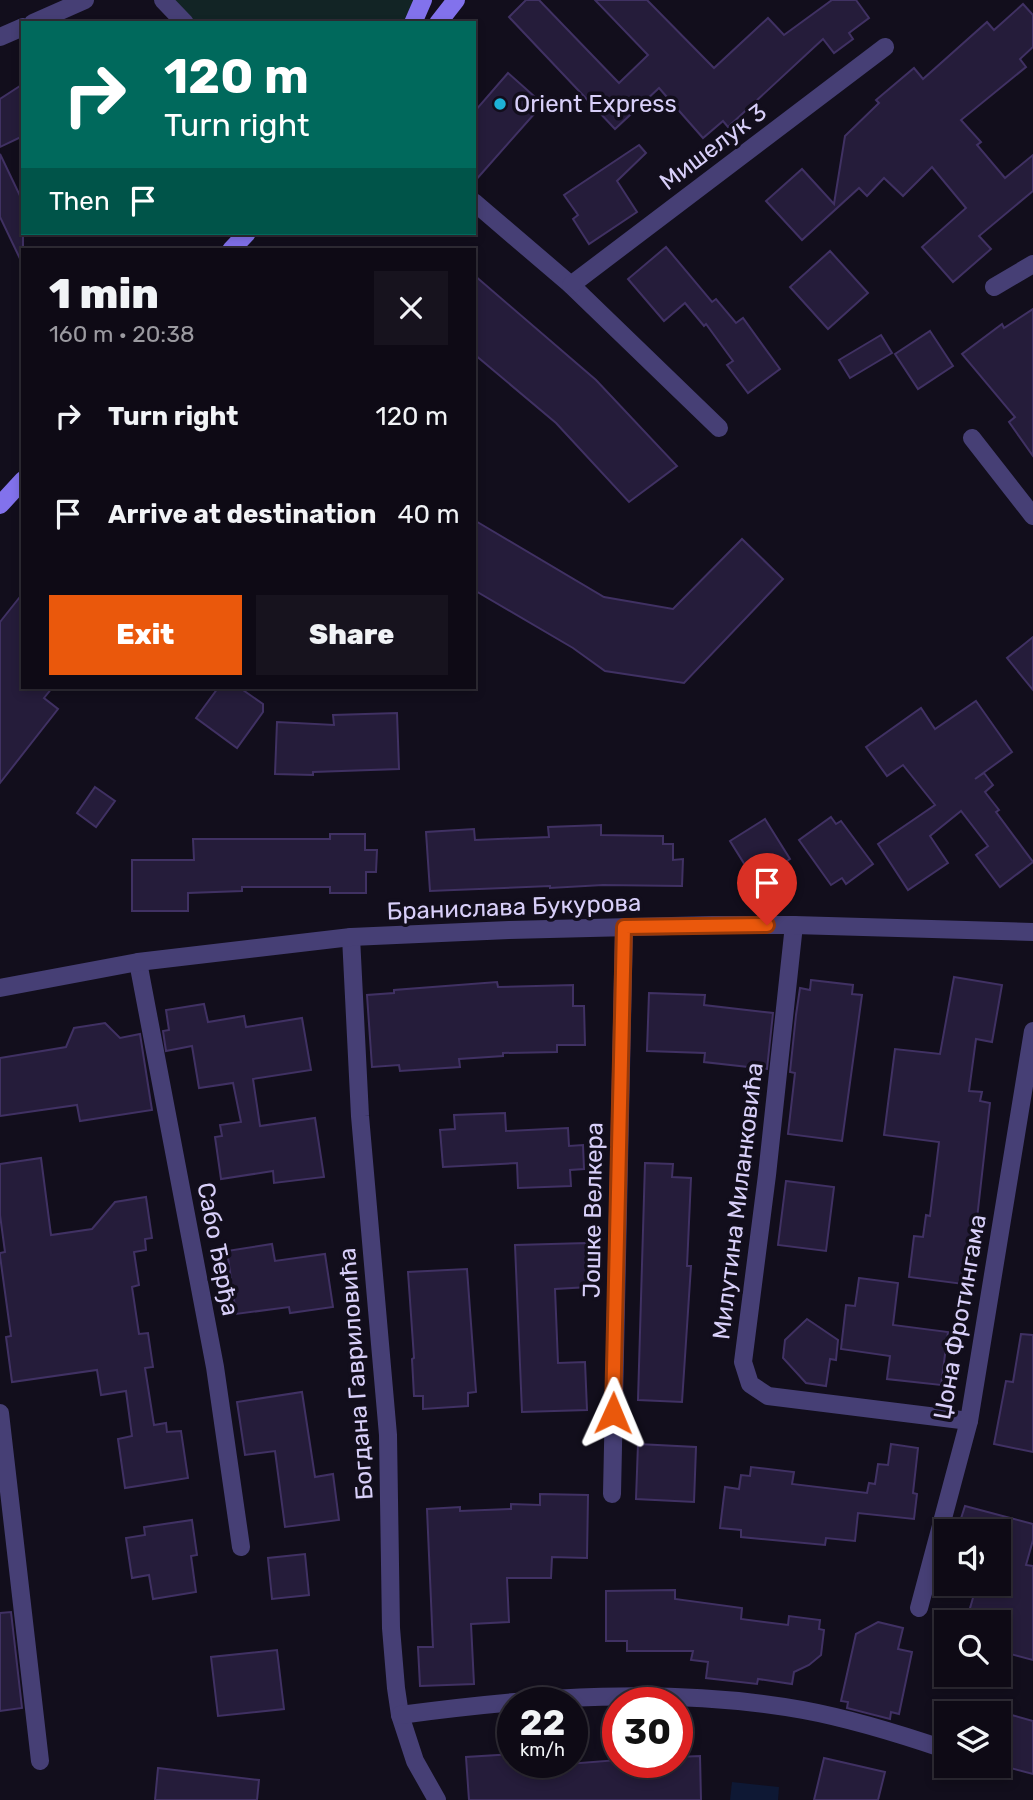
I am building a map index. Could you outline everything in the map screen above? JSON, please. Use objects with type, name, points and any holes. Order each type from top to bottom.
[{"type":"street","points":[[38,21],[85,0]]},
{"type":"street","points":[[163,0],[183,21]]},
{"type":"street","points":[[414,21],[423,0]]},
{"type":"street","points":[[440,21],[456,0]]},
{"type":"street","points":[[0,37],[21,28]]},
{"type":"street","name":"Мишелук 3","points":[[571,285],[885,47]]},
{"type":"street","points":[[476,204],[571,285],[719,428]]},
{"type":"street","points":[[233,248],[245,235]]},
{"type":"street","points":[[993,287],[1033,264]]},
{"type":"street","points":[[972,438],[1033,516]]},
{"type":"street","points":[[0,505],[21,482]]},
{"type":"street","name":"Бранислава Букурова","points":[[0,988],[138,962],[351,937],[624,927],[794,925],[1033,932]]},
{"type":"street","name":"Милутина Миланковића","points":[[794,925],[767,1175],[743,1362],[750,1384],[768,1396],[969,1421]]},
{"type":"street","name":"Јошке Велкера","points":[[612,1494],[624,927]]},
{"type":"street","name":"Богдана Гавриловића","points":[[351,937],[360,1116],[388,1435],[391,1628],[400,1715],[415,1761],[437,1800]]},
{"type":"street","name":"Сабо Ђерђа","points":[[138,962],[215,1367],[241,1547]]},
{"type":"street","name":"Џона Фротингама","points":[[919,1608],[969,1421],[1033,1031]]},
{"type":"street","points":[[0,1413],[40,1761]]},
{"type":"street","points":[[400,1715],[553,1698],[627,1695],[701,1699],[746,1702],[814,1712],[859,1722],[934,1746]]},
{"type":"shaded area","points":[[172,0],[414,0],[404,21],[192,21]]},
{"type":"water","points":[[732,1782],[779,1787],[778,1800],[730,1800]]},
{"type":"building","points":[[526,0],[539,0],[619,83],[648,55],[595,0],[647,0],[714,68],[768,18],[784,35],[832,0],[856,0],[869,18],[849,33],[853,39],[834,53],[823,39],[728,127],[723,121],[703,138],[659,88],[615,129],[509,17]]},
{"type":"building","points":[[1023,4],[1033,15],[1033,47],[1020,59],[1026,67],[961,120],[981,142],[977,145],[1005,178],[1033,155],[1033,191],[979,236],[991,249],[953,282],[922,247],[966,208],[932,167],[903,196],[884,178],[867,196],[859,188],[802,240],[766,201],[802,169],[834,204],[845,136],[879,103],[876,100],[914,68],[923,79],[987,22],[994,30]]},
{"type":"building","points":[[508,73],[543,104],[476,180],[476,110]]},
{"type":"building","points":[[21,85],[21,137],[0,147],[0,99]]},
{"type":"building","points":[[639,145],[646,153],[617,181],[637,212],[589,244],[573,219],[578,215],[564,195]]},
{"type":"building","points":[[0,154],[21,198],[21,261],[0,217]]},
{"type":"building","points":[[666,247],[712,302],[716,299],[736,323],[743,318],[780,369],[748,393],[727,365],[733,361],[706,324],[704,326],[685,303],[664,321],[628,279]]},
{"type":"building","points":[[830,251],[868,293],[828,329],[790,287]]},
{"type":"building","points":[[476,277],[596,380],[677,466],[629,502],[556,423],[476,356]]},
{"type":"building","points":[[1033,309],[1033,456],[1009,422],[1015,417],[962,354],[1002,324],[1004,328]]},
{"type":"building","points":[[930,331],[953,366],[918,389],[895,354]]},
{"type":"building","points":[[881,335],[892,353],[850,378],[839,360]]},
{"type":"building","points":[[476,521],[604,597],[673,609],[742,539],[783,579],[684,683],[605,671],[573,648],[476,591]]},
{"type":"building","points":[[21,596],[21,689],[51,689],[44,698],[58,709],[0,783],[0,622]]},
{"type":"building","points":[[1033,637],[1033,690],[1007,658]]},
{"type":"building","points":[[217,689],[241,689],[263,704],[263,712],[237,748],[196,718]]},
{"type":"building","points":[[976,701],[1012,752],[975,779],[984,773],[993,785],[985,792],[999,810],[996,812],[1033,862],[1000,887],[976,855],[988,846],[961,811],[930,836],[948,863],[908,890],[878,844],[935,805],[903,765],[887,776],[866,747],[921,708],[935,729]]},
{"type":"building","points":[[397,713],[399,769],[313,772],[313,775],[275,774],[277,722],[334,725],[333,715]]},
{"type":"building","points":[[95,787],[115,801],[96,827],[77,813]]},
{"type":"building","points":[[831,817],[836,824],[841,821],[873,864],[846,884],[842,878],[831,885],[799,840]]},
{"type":"building","points":[[765,819],[790,859],[755,881],[730,841]]},
{"type":"building","points":[[601,825],[601,835],[663,836],[663,844],[673,844],[673,860],[683,859],[682,886],[550,886],[430,891],[426,832],[474,829],[475,840],[549,837],[548,827]]},
{"type":"building","points":[[330,834],[365,834],[365,850],[377,850],[376,872],[366,872],[366,893],[330,893],[330,887],[242,887],[242,891],[188,893],[188,911],[132,911],[132,860],[194,860],[193,839],[330,839]]},
{"type":"building","points":[[954,977],[1002,985],[992,1042],[976,1039],[969,1091],[982,1092],[980,1101],[990,1103],[972,1263],[969,1263],[968,1275],[965,1275],[963,1284],[909,1277],[914,1236],[923,1237],[926,1215],[930,1216],[939,1142],[884,1135],[895,1049],[940,1054]]},
{"type":"building","points":[[811,980],[853,985],[852,994],[862,995],[842,1141],[788,1134],[795,1073],[790,1072],[800,988],[810,990]]},
{"type":"building","points":[[497,982],[498,987],[573,985],[573,1006],[584,1006],[585,1045],[557,1045],[557,1052],[503,1053],[503,1056],[459,1059],[460,1067],[400,1071],[399,1065],[372,1067],[367,995],[394,993],[394,990]]},
{"type":"building","points":[[649,993],[705,995],[704,1005],[773,1013],[767,1069],[704,1062],[705,1053],[647,1051]]},
{"type":"building","points":[[204,1004],[208,1022],[244,1016],[246,1027],[302,1018],[311,1070],[253,1079],[260,1126],[315,1118],[324,1177],[274,1183],[273,1171],[221,1179],[215,1137],[222,1136],[220,1125],[241,1122],[233,1083],[199,1088],[192,1046],[166,1051],[163,1031],[169,1030],[166,1010]]},
{"type":"building","points":[[105,1023],[120,1038],[140,1034],[152,1110],[80,1121],[77,1105],[0,1116],[0,1058],[66,1047],[74,1028]]},
{"type":"building","points":[[505,1113],[506,1131],[568,1128],[569,1146],[583,1145],[584,1169],[570,1170],[571,1186],[518,1188],[517,1163],[443,1167],[440,1130],[455,1129],[454,1115]]},
{"type":"building","points":[[41,1158],[51,1235],[92,1229],[115,1202],[146,1197],[152,1238],[145,1239],[146,1250],[134,1252],[139,1285],[132,1287],[139,1334],[148,1333],[153,1367],[145,1368],[154,1425],[166,1423],[167,1432],[181,1431],[188,1478],[125,1488],[118,1439],[132,1436],[126,1391],[101,1395],[97,1370],[12,1382],[6,1337],[11,1336],[0,1256],[0,1253],[5,1252],[0,1215],[0,1164]]},
{"type":"building","points":[[645,1163],[673,1164],[672,1177],[691,1178],[687,1266],[691,1266],[682,1402],[638,1400]]},
{"type":"building","points":[[786,1181],[834,1187],[826,1251],[778,1245]]},
{"type":"building","points":[[587,1243],[589,1287],[555,1289],[558,1363],[585,1362],[587,1410],[522,1412],[515,1245]]},
{"type":"building","points":[[272,1244],[275,1261],[325,1254],[333,1307],[290,1313],[289,1307],[236,1314],[227,1251]]},
{"type":"building","points":[[467,1269],[476,1392],[468,1393],[468,1406],[423,1409],[423,1396],[414,1396],[408,1272]]},
{"type":"building","points":[[859,1278],[898,1283],[893,1325],[948,1332],[941,1385],[887,1379],[890,1356],[841,1349],[846,1305],[855,1306]]},
{"type":"building","points":[[807,1319],[838,1340],[836,1360],[830,1359],[826,1386],[806,1383],[783,1358],[785,1340]]},
{"type":"building","points":[[1021,1334],[1033,1335],[1033,1452],[994,1444],[1006,1381],[1013,1382]]},
{"type":"building","points":[[302,1392],[315,1477],[333,1474],[339,1520],[285,1527],[275,1451],[245,1455],[237,1402]]},
{"type":"building","points":[[638,1444],[696,1447],[694,1502],[636,1499]]},
{"type":"building","points":[[891,1444],[918,1448],[913,1493],[917,1494],[914,1519],[858,1513],[855,1541],[826,1538],[825,1545],[741,1537],[741,1530],[720,1528],[725,1487],[739,1489],[741,1475],[750,1476],[751,1467],[794,1472],[792,1484],[867,1493],[869,1483],[875,1484],[878,1464],[888,1465]]},
{"type":"building","points":[[540,1494],[588,1495],[587,1558],[552,1557],[551,1578],[507,1578],[509,1622],[471,1624],[474,1684],[420,1686],[418,1647],[433,1647],[427,1509],[511,1509],[511,1504],[540,1505]]},
{"type":"building","points":[[965,1506],[1033,1524],[1033,1540],[1026,1565],[1033,1566],[1033,1660],[1011,1654],[1011,1610],[969,1610],[974,1596],[1011,1596],[1011,1519],[961,1519]]},
{"type":"building","points":[[192,1520],[197,1555],[191,1556],[196,1592],[153,1599],[149,1575],[132,1578],[126,1538],[145,1535],[144,1527]]},
{"type":"building","points":[[305,1554],[309,1595],[272,1599],[268,1558]]},
{"type":"building","points":[[675,1590],[675,1599],[742,1608],[741,1619],[788,1625],[789,1616],[820,1620],[819,1629],[824,1630],[821,1655],[794,1672],[792,1684],[758,1679],[757,1684],[706,1678],[708,1662],[691,1660],[693,1651],[627,1651],[627,1641],[606,1641],[606,1591]]},
{"type":"building","points":[[11,1612],[22,1708],[0,1711],[0,1613]]},
{"type":"building","points":[[878,1622],[903,1628],[898,1649],[912,1652],[899,1714],[891,1712],[890,1719],[847,1708],[848,1702],[841,1701],[856,1634]]},
{"type":"building","points":[[277,1650],[284,1709],[218,1716],[211,1657]]},
{"type":"building","points":[[1011,1715],[1033,1721],[1033,1774],[1011,1768]]},
{"type":"building","points":[[497,1755],[497,1778],[588,1778],[588,1762],[602,1761],[602,1778],[693,1778],[693,1756],[700,1756],[701,1800],[469,1800],[466,1757]]},
{"type":"building","points":[[824,1758],[885,1772],[878,1800],[814,1800]]},
{"type":"building","points":[[158,1768],[259,1780],[257,1800],[155,1800]]},
{"type":"place","name":"Orient Express","points":[[500,104]]},
{"type":"route","points":[[613,1413],[624,927],[767,925]]}]
